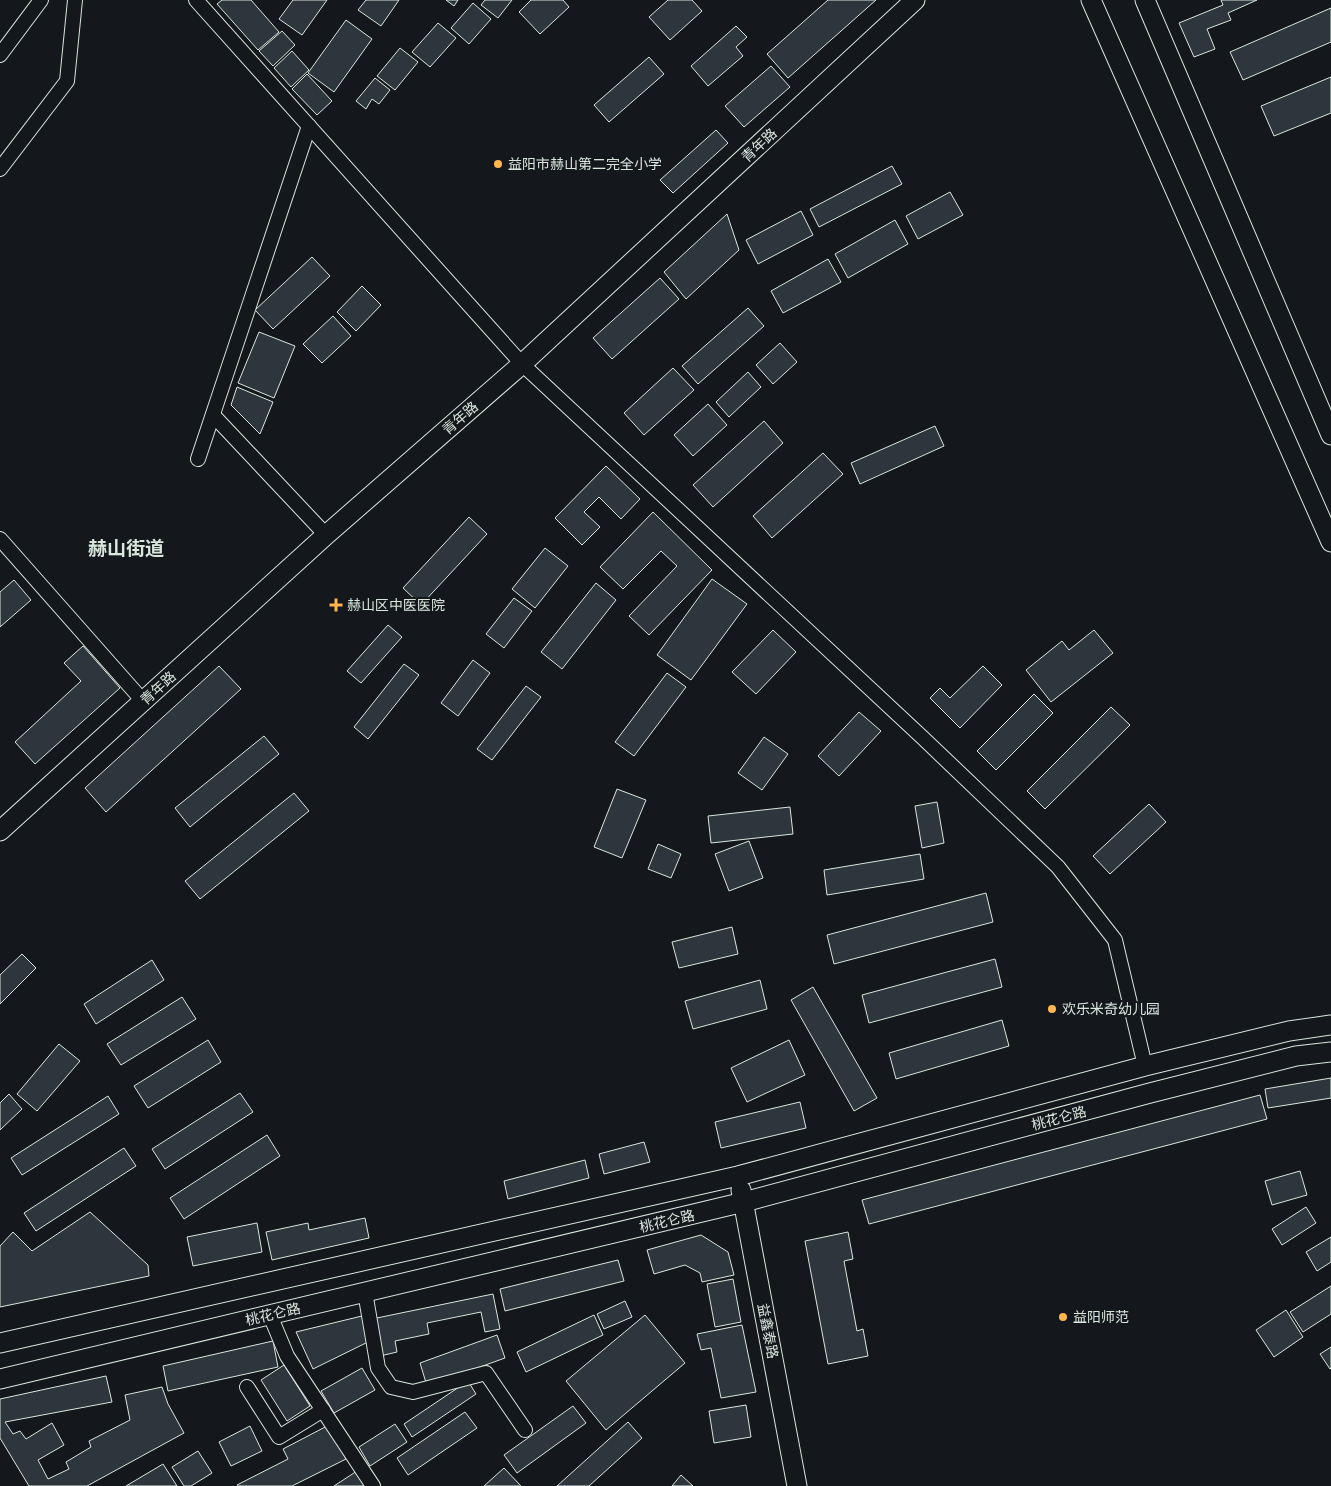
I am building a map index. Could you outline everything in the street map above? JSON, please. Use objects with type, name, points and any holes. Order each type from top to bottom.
[{"type":"main road","name":"青年路","points":[[0,830],[326,536],[522,364],[916,0]]},
{"type":"main road","points":[[1091,0],[1331,542]]},
{"type":"main road","points":[[1145,0],[1331,435]]},
{"type":"main road","name":"桃花仑路","points":[[0,1343],[738,1176],[1145,1066],[1289,1031],[1331,1025]]},
{"type":"main road","name":"桃花仑路","points":[[0,1379],[744,1202],[1150,1093],[1296,1056],[1331,1052]]},
{"type":"main road","name":"益鑫泰路","points":[[738,1176],[797,1486]]},
{"type":"street","points":[[0,55],[41,0]]},
{"type":"street","points":[[0,169],[67,81],[75,0]]},
{"type":"street","points":[[196,0],[522,364],[1058,867],[1115,940],[1145,1066]]},
{"type":"street","points":[[198,459],[309,126]]},
{"type":"street","points":[[213,415],[326,536]]},
{"type":"street","points":[[0,539],[143,701]]},
{"type":"street","points":[[365,1292],[378,1368],[391,1387],[413,1392],[486,1373],[525,1430]]},
{"type":"street","points":[[270,1315],[287,1356],[373,1486]]},
{"type":"street","points":[[247,1388],[279,1437],[323,1410]]},
{"type":"building","points":[[222,0],[251,0],[279,32],[258,50],[217,4]]},
{"type":"building","points":[[293,0],[327,0],[302,35],[279,19]]},
{"type":"building","points":[[366,0],[399,0],[381,26],[358,10]]},
{"type":"building","points":[[446,0],[458,0],[454,6]]},
{"type":"building","points":[[485,0],[512,0],[498,18],[481,5]]},
{"type":"building","points":[[531,0],[563,0],[569,7],[540,34],[519,12]]},
{"type":"building","points":[[668,0],[692,0],[702,11],[670,40],[649,17]]},
{"type":"building","points":[[828,0],[876,0],[788,78],[767,54]]},
{"type":"building","points":[[1221,0],[1257,0],[1228,13],[1231,20],[1207,29],[1215,49],[1194,57],[1179,23],[1223,5]]},
{"type":"building","points":[[473,3],[491,19],[469,44],[451,28]]},
{"type":"building","points":[[1331,8],[1331,42],[1243,80],[1230,52]]},
{"type":"building","points":[[346,20],[372,39],[334,92],[308,73]]},
{"type":"building","points":[[438,23],[456,38],[430,67],[412,52]]},
{"type":"building","points":[[736,26],[747,37],[736,47],[743,56],[708,86],[691,66]]},
{"type":"building","points":[[282,31],[295,45],[273,66],[259,51]]},
{"type":"building","points":[[400,48],[418,62],[395,90],[377,76]]},
{"type":"building","points":[[292,51],[309,70],[291,87],[274,68]]},
{"type":"building","points":[[649,57],[664,74],[609,122],[594,105]]},
{"type":"building","points":[[771,66],[790,87],[744,127],[725,106]]},
{"type":"building","points":[[307,74],[332,101],[317,115],[292,89]]},
{"type":"building","points":[[1331,77],[1331,113],[1274,136],[1261,106]]},
{"type":"building","points":[[375,78],[390,90],[379,104],[372,99],[366,109],[356,101]]},
{"type":"building","points":[[716,130],[728,143],[673,193],[660,180]]},
{"type":"building","points":[[892,166],[902,184],[819,227],[810,209]]},
{"type":"building","points":[[950,192],[963,215],[918,239],[906,216]]},
{"type":"building","points":[[801,211],[813,235],[758,264],[746,240]]},
{"type":"building","points":[[727,214],[739,250],[686,299],[664,272]]},
{"type":"building","points":[[895,220],[908,244],[848,278],[835,254]]},
{"type":"building","points":[[312,257],[330,276],[273,329],[255,310]]},
{"type":"building","points":[[828,259],[841,282],[783,313],[771,291]]},
{"type":"building","points":[[660,278],[679,299],[612,359],[593,338]]},
{"type":"building","points":[[362,286],[381,305],[356,331],[337,312]]},
{"type":"building","points":[[748,308],[764,326],[698,384],[682,366]]},
{"type":"building","points":[[333,316],[351,336],[322,363],[303,344]]},
{"type":"building","points":[[259,332],[295,346],[274,398],[238,383]]},
{"type":"building","points":[[780,343],[797,362],[773,384],[756,365]]},
{"type":"building","points":[[673,368],[694,390],[644,435],[624,413]]},
{"type":"building","points":[[748,372],[761,387],[729,417],[716,402]]},
{"type":"building","points":[[237,387],[273,402],[260,434],[231,405]]},
{"type":"building","points":[[708,404],[727,425],[693,456],[674,435]]},
{"type":"building","points":[[764,421],[783,443],[713,507],[693,485]]},
{"type":"building","points":[[935,426],[944,446],[860,484],[851,463]]},
{"type":"building","points":[[823,453],[843,474],[772,538],[753,516]]},
{"type":"building","points":[[606,466],[640,499],[621,519],[599,497],[584,512],[600,527],[582,545],[555,518]]},
{"type":"building","points":[[653,512],[712,570],[649,635],[629,616],[677,566],[661,551],[623,589],[600,567]]},
{"type":"building","points":[[469,517],[487,534],[421,605],[403,588]]},
{"type":"building","points":[[545,548],[568,566],[535,608],[512,589]]},
{"type":"building","points":[[712,579],[747,604],[691,680],[657,655]]},
{"type":"building","points":[[14,580],[31,600],[0,627],[0,592]]},
{"type":"building","points":[[596,583],[616,600],[562,669],[541,652]]},
{"type":"building","points":[[514,598],[532,611],[504,648],[486,634]]},
{"type":"building","points":[[388,625],[402,637],[361,683],[347,671]]},
{"type":"building","points":[[773,630],[796,652],[756,694],[732,672]]},
{"type":"building","points":[[1094,630],[1113,653],[1051,702],[1026,670],[1062,641],[1069,650]]},
{"type":"building","points":[[83,646],[120,688],[35,764],[15,742],[81,681],[64,663]]},
{"type":"building","points":[[473,660],[490,673],[458,716],[441,703]]},
{"type":"building","points":[[404,664],[419,675],[368,739],[354,727]]},
{"type":"building","points":[[219,666],[241,689],[106,812],[85,788]]},
{"type":"building","points":[[983,666],[1002,685],[960,728],[930,698],[940,688],[950,698]]},
{"type":"building","points":[[667,673],[686,687],[634,756],[615,742]]},
{"type":"building","points":[[526,686],[541,697],[492,760],[477,749]]},
{"type":"building","points":[[1034,694],[1053,713],[996,770],[977,751]]},
{"type":"building","points":[[1111,707],[1130,725],[1045,809],[1027,791]]},
{"type":"building","points":[[859,712],[881,731],[839,776],[818,756]]},
{"type":"building","points":[[264,736],[279,754],[190,827],[175,808]]},
{"type":"building","points":[[764,737],[788,754],[762,790],[738,773]]},
{"type":"building","points":[[617,789],[646,800],[622,858],[594,847]]},
{"type":"building","points":[[294,793],[309,811],[200,899],[185,881]]},
{"type":"building","points":[[937,802],[944,843],[922,848],[915,806]]},
{"type":"building","points":[[1149,804],[1166,822],[1110,874],[1093,856]]},
{"type":"building","points":[[790,807],[793,834],[711,843],[708,816]]},
{"type":"building","points":[[749,841],[763,878],[729,891],[715,854]]},
{"type":"building","points":[[658,844],[681,854],[671,878],[648,869]]},
{"type":"building","points":[[920,854],[924,879],[827,895],[824,870]]},
{"type":"building","points":[[986,893],[993,922],[834,964],[827,935]]},
{"type":"building","points":[[732,927],[738,954],[679,968],[672,942]]},
{"type":"building","points":[[22,954],[36,968],[0,1004],[0,975]]},
{"type":"building","points":[[995,959],[1002,987],[869,1023],[862,995]]},
{"type":"building","points":[[152,960],[164,980],[96,1024],[84,1004]]},
{"type":"building","points":[[760,980],[767,1009],[693,1029],[685,1001]]},
{"type":"building","points":[[813,987],[877,1098],[854,1111],[791,1000]]},
{"type":"building","points":[[182,997],[196,1019],[121,1065],[107,1044]]},
{"type":"building","points":[[1002,1020],[1009,1046],[896,1079],[889,1053]]},
{"type":"building","points":[[208,1040],[221,1062],[148,1108],[134,1086]]},
{"type":"building","points":[[789,1040],[805,1075],[747,1102],[731,1068]]},
{"type":"building","points":[[59,1044],[80,1061],[37,1111],[17,1094]]},
{"type":"building","points":[[1331,1078],[1331,1098],[1268,1108],[1265,1089]]},
{"type":"building","points":[[240,1093],[253,1112],[165,1169],[152,1149]]},
{"type":"building","points":[[9,1094],[22,1109],[0,1130],[0,1103]]},
{"type":"building","points":[[1260,1095],[1267,1119],[869,1224],[862,1200]]},
{"type":"building","points":[[108,1096],[119,1114],[22,1175],[11,1158]]},
{"type":"building","points":[[800,1102],[806,1128],[721,1148],[715,1122]]},
{"type":"building","points":[[267,1135],[280,1156],[184,1219],[170,1198]]},
{"type":"building","points":[[644,1142],[650,1162],[604,1174],[599,1154]]},
{"type":"building","points":[[124,1148],[136,1166],[36,1231],[24,1213]]},
{"type":"building","points":[[585,1160],[589,1178],[508,1199],[504,1181]]},
{"type":"building","points":[[1300,1171],[1307,1195],[1272,1205],[1265,1181]]},
{"type":"building","points":[[1306,1207],[1316,1223],[1282,1245],[1272,1229]]},
{"type":"building","points":[[90,1212],[148,1265],[149,1276],[0,1307],[0,1246],[13,1232],[32,1251]]},
{"type":"building","points":[[365,1218],[369,1238],[272,1260],[266,1232],[308,1223],[309,1230]]},
{"type":"building","points":[[257,1223],[262,1252],[193,1266],[187,1237]]},
{"type":"building","points":[[848,1232],[853,1259],[844,1261],[857,1331],[863,1329],[868,1356],[828,1364],[805,1241]]},
{"type":"building","points":[[701,1235],[728,1252],[734,1275],[702,1282],[700,1273],[685,1265],[654,1274],[647,1250]]},
{"type":"building","points":[[1331,1237],[1331,1262],[1317,1271],[1306,1252]]},
{"type":"building","points":[[618,1260],[624,1281],[505,1311],[500,1289]]},
{"type":"building","points":[[733,1279],[741,1322],[715,1327],[707,1284]]},
{"type":"building","points":[[1331,1286],[1331,1314],[1303,1332],[1290,1312]]},
{"type":"building","points":[[493,1294],[500,1329],[485,1332],[481,1312],[427,1323],[429,1334],[395,1341],[397,1352],[380,1356],[372,1319]]},
{"type":"building","points":[[625,1301],[632,1317],[604,1329],[597,1314]]},
{"type":"building","points":[[1286,1310],[1303,1337],[1274,1357],[1256,1330]]},
{"type":"building","points":[[366,1315],[372,1340],[313,1369],[296,1332]]},
{"type":"building","points":[[594,1315],[603,1335],[526,1372],[517,1352]]},
{"type":"building","points":[[645,1315],[685,1363],[606,1430],[566,1381]]},
{"type":"building","points":[[742,1325],[756,1392],[721,1398],[711,1348],[701,1350],[697,1334]]},
{"type":"building","points":[[497,1335],[505,1358],[427,1386],[420,1363]]},
{"type":"building","points":[[273,1341],[278,1367],[168,1391],[163,1366]]},
{"type":"building","points":[[1331,1347],[1331,1368],[1330,1369],[1320,1354]]},
{"type":"building","points":[[284,1365],[310,1406],[287,1421],[261,1380]]},
{"type":"building","points":[[362,1368],[375,1390],[334,1413],[321,1391]]},
{"type":"building","points":[[106,1376],[112,1402],[5,1422],[13,1434],[20,1431],[26,1439],[52,1423],[64,1445],[38,1460],[48,1479],[69,1469],[66,1462],[91,1447],[89,1441],[130,1420],[125,1395],[162,1387],[168,1404],[184,1433],[87,1486],[29,1486],[0,1438],[0,1399]]},
{"type":"building","points":[[468,1381],[476,1394],[412,1437],[404,1424]]},
{"type":"building","points":[[746,1405],[751,1437],[714,1443],[709,1411]]},
{"type":"building","points":[[573,1406],[586,1423],[517,1473],[504,1455]]},
{"type":"building","points":[[465,1412],[477,1428],[408,1475],[397,1458]]},
{"type":"building","points":[[628,1422],[642,1438],[589,1486],[557,1486]]},
{"type":"building","points":[[395,1424],[407,1442],[370,1466],[359,1447]]},
{"type":"building","points":[[329,1425],[346,1459],[292,1486],[237,1485],[288,1459],[283,1449]]},
{"type":"building","points":[[250,1426],[262,1451],[231,1466],[219,1442]]},
{"type":"building","points":[[198,1451],[212,1473],[191,1486],[184,1486],[172,1467]]},
{"type":"building","points":[[163,1464],[177,1486],[126,1486]]},
{"type":"building","points":[[504,1468],[521,1486],[484,1486]]},
{"type":"building","points":[[357,1471],[366,1486],[334,1486]]},
{"type":"building","points":[[681,1475],[693,1486],[672,1486]]},
{"type":"place","name":"益阳市赫山第二完全小学","points":[[498,164]]},
{"type":"place","name":"赫山区中医医院","points":[[336,605]]},
{"type":"place","name":"欢乐米奇幼儿园","points":[[1052,1009]]},
{"type":"place","name":"益阳师范","points":[[1063,1317]]},
{"type":"district","name":"赫山街道","points":[[126,548]]}]
